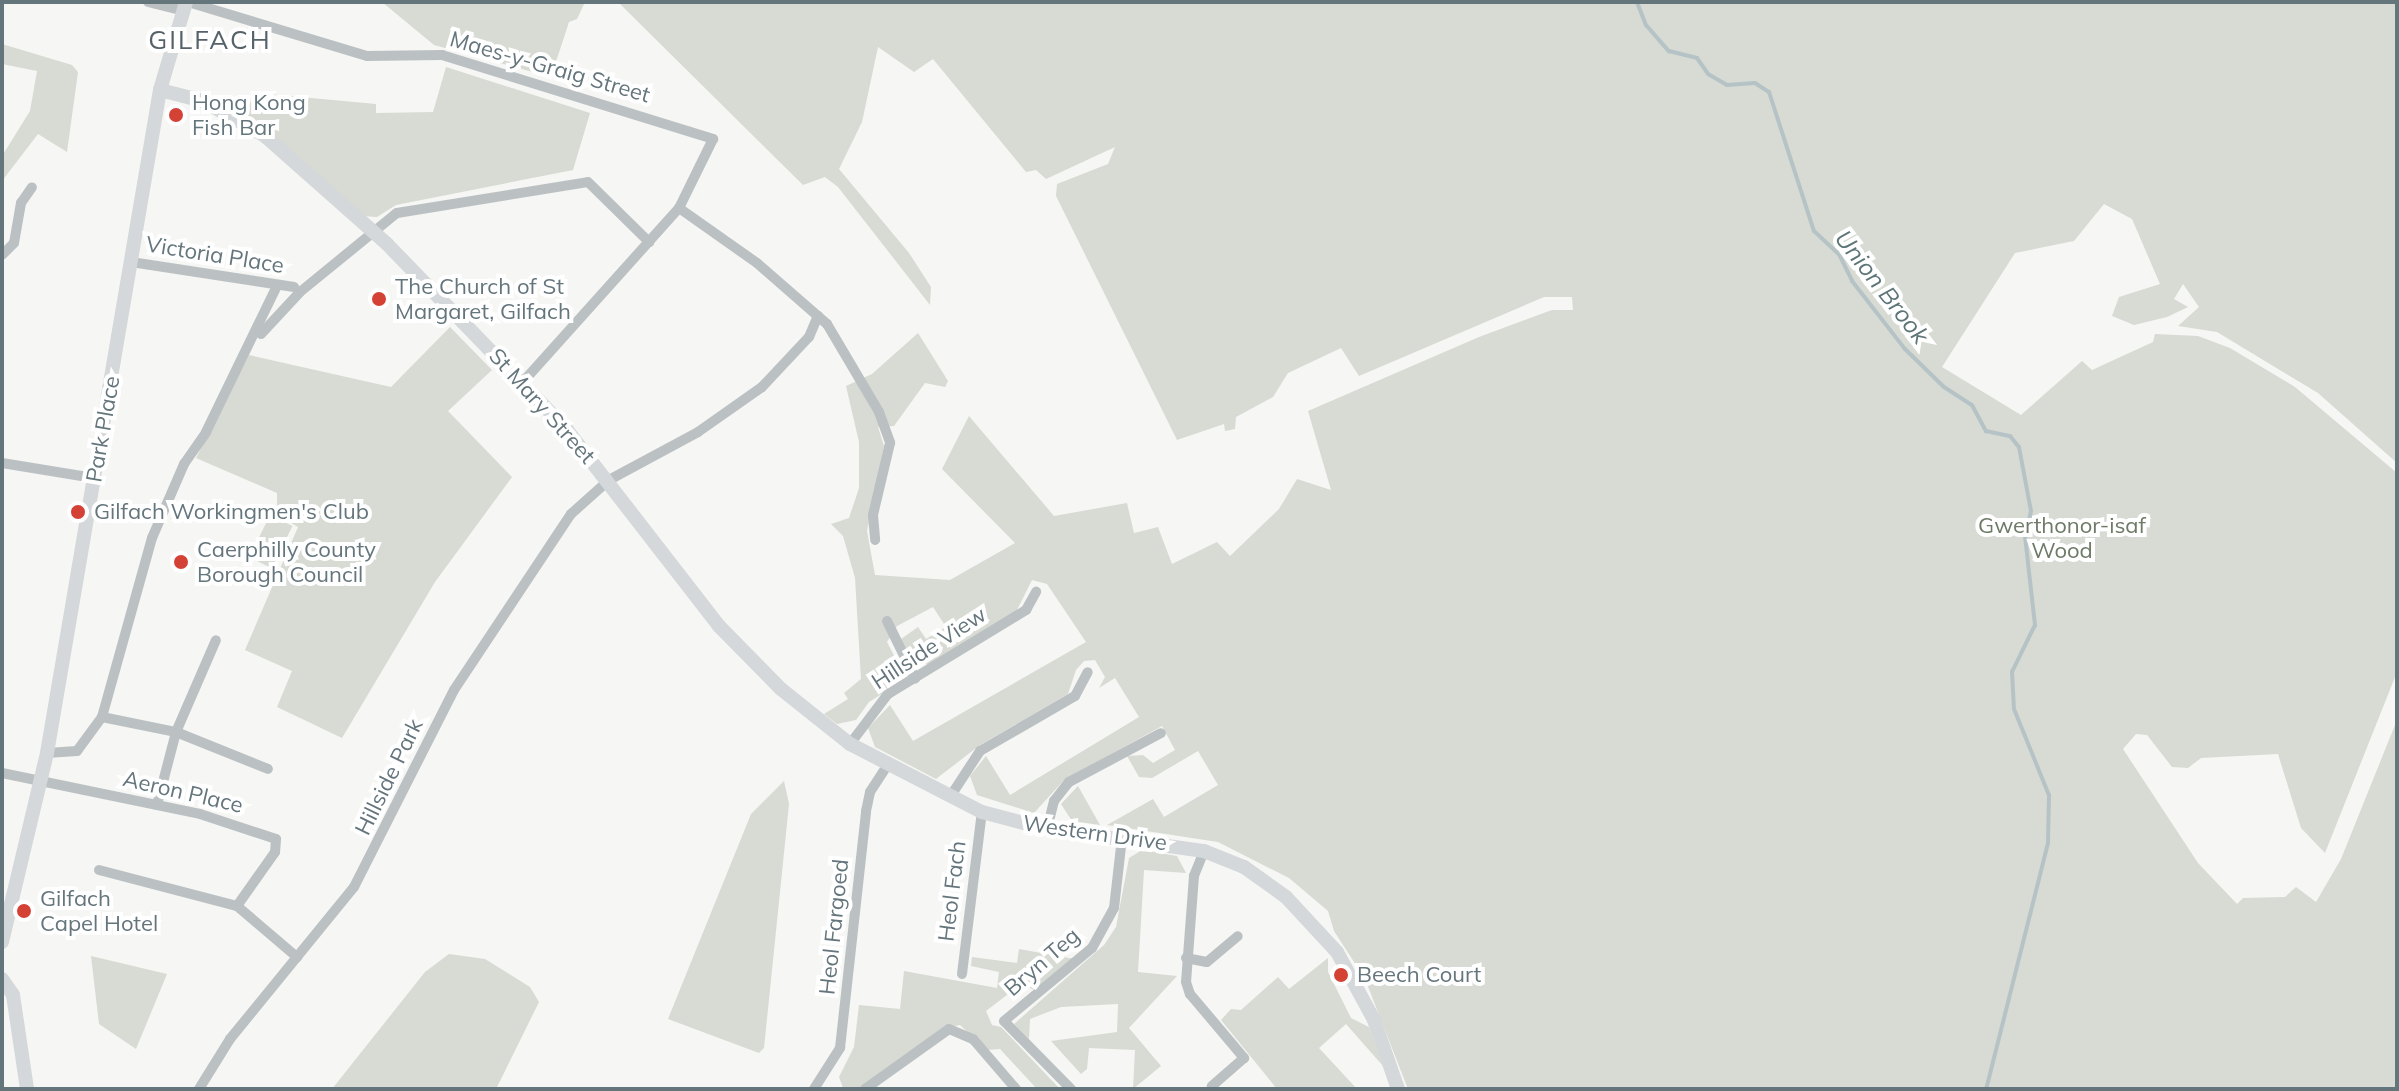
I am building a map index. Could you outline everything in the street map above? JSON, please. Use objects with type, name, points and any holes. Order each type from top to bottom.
[{"type":"street","name":"Maes-y-Graig Street","points":[[148,2],[186,5],[367,56],[442,55],[713,139],[679,208]]},
{"type":"street","name":"Park Place","points":[[2,942],[47,753],[160,90],[186,5]]},
{"type":"street","name":"St Mary Street","points":[[160,90],[203,101],[265,136],[372,232],[523,382],[609,480]]},
{"type":"street","points":[[261,334],[300,292],[397,213],[588,182],[649,242]]},
{"type":"street","points":[[2,255],[14,243],[21,203],[32,187]]},
{"type":"street","points":[[523,382],[679,208],[753,260],[818,316],[879,412],[890,443],[873,515],[875,540]]},
{"type":"street","name":"Victoria Place","points":[[131,262],[276,288],[294,287]]},
{"type":"street","points":[[47,753],[77,751],[102,717],[152,538],[184,464],[206,432],[276,288]]},
{"type":"street","name":"Hillside Park","points":[[199,1089],[230,1039],[367,866],[454,690],[571,514],[609,480],[698,432],[762,387],[809,337],[818,316]]},
{"type":"street","points":[[2,463],[94,478]]},
{"type":"street","name":"Western Drive","points":[[609,480],[719,626],[781,689],[850,744],[887,766],[982,812],[1047,829],[1204,851],[1244,867],[1313,920],[1337,952],[1374,1020],[1398,1089]]},
{"type":"street","name":"Hillside View","points":[[850,744],[888,694],[1026,610],[1036,592]]},
{"type":"street","points":[[887,621],[915,678]]},
{"type":"street","points":[[157,805],[176,732],[216,640]]},
{"type":"street","points":[[950,797],[980,751],[1075,696],[1088,672]]},
{"type":"street","points":[[102,717],[176,732],[268,769]]},
{"type":"street","points":[[1047,829],[1054,801],[1069,782],[1161,733]]},
{"type":"street","name":"Heol Fargoed","points":[[818,1086],[840,1048],[870,792],[887,766]]},
{"type":"street","name":"Aeron Place","points":[[2,773],[157,805],[276,839],[275,852],[237,906]]},
{"type":"street","name":"Heol Fach","points":[[962,974],[982,812]]},
{"type":"street","name":"Bryn Teg","points":[[1071,1089],[1004,1021],[1075,964],[1099,938],[1114,908],[1122,838]]},
{"type":"street","points":[[1204,851],[1194,876],[1186,958],[1190,994],[1244,1058],[1212,1086]]},
{"type":"street","points":[[99,870],[237,906],[297,957]]},
{"type":"street","points":[[1186,958],[1207,962],[1238,936]]},
{"type":"street","points":[[2,979],[13,995],[8,1019],[27,1089]]},
{"type":"street","points":[[865,1089],[949,1029],[973,1039],[1016,1089]]},
{"type":"street","points":[[818,1086],[833,1089]]},
{"type":"green space","points":[[382,2],[585,2],[577,19],[569,22],[551,77],[434,45]]},
{"type":"green space","name":"Gwerthonor-isaf Wood","points":[[618,2],[2397,2],[2397,463],[2318,393],[2217,332],[2178,326],[2199,307],[2183,284],[2174,299],[2188,307],[2167,317],[2134,325],[2112,316],[2119,297],[2160,284],[2132,219],[2104,204],[2074,241],[2015,253],[1942,367],[2021,415],[2082,361],[2092,370],[2153,342],[2155,334],[2198,336],[2230,348],[2295,387],[2397,473],[2397,672],[2325,853],[2301,828],[2278,754],[2201,758],[2188,768],[2172,767],[2147,735],[2136,734],[2123,749],[2198,863],[2237,904],[2243,898],[2285,897],[2296,887],[2316,902],[2341,859],[2397,720],[2397,1089],[1408,1089],[1365,979],[1334,931],[1328,911],[1289,878],[1218,842],[1107,825],[1153,799],[1164,817],[1218,785],[1198,751],[1152,778],[1139,777],[1127,756],[1143,755],[1153,763],[1175,750],[1162,726],[1064,780],[1034,813],[977,795],[970,776],[986,756],[1010,795],[1139,717],[1115,678],[1099,688],[1105,677],[1095,660],[1084,661],[1076,670],[1068,694],[980,745],[936,779],[875,747],[868,728],[890,705],[913,741],[1086,642],[1047,584],[1032,580],[1016,612],[928,665],[910,658],[901,639],[918,627],[926,639],[946,627],[933,607],[897,626],[887,642],[900,667],[896,685],[869,702],[856,720],[837,724],[824,714],[848,699],[844,693],[861,679],[855,578],[843,536],[831,524],[849,518],[859,488],[859,442],[846,386],[872,374],[918,333],[948,381],[945,387],[925,383],[894,426],[878,427],[884,446],[867,531],[875,575],[950,580],[1015,543],[942,469],[969,416],[1054,516],[1127,503],[1134,533],[1158,527],[1172,564],[1217,542],[1230,556],[1279,509],[1297,479],[1331,490],[1308,411],[1479,337],[1552,310],[1573,310],[1572,297],[1544,297],[1359,376],[1341,348],[1288,373],[1273,397],[1236,417],[1235,429],[1225,431],[1224,424],[1177,440],[1056,196],[1057,184],[1108,164],[1115,147],[1046,179],[1036,170],[1026,172],[933,59],[914,72],[878,47],[862,122],[839,169],[909,253],[931,287],[930,305],[838,187],[825,177],[803,185]]},
{"type":"green space","points":[[2,44],[72,65],[78,72],[67,152],[38,134],[2,181],[2,156],[30,111],[37,71],[2,64]]},
{"type":"green space","points":[[446,67],[590,113],[573,170],[396,205],[377,217],[361,216],[245,114],[253,97],[268,94],[376,104],[376,113],[433,112]]},
{"type":"green space","points":[[450,327],[492,370],[448,411],[512,477],[435,582],[342,738],[277,707],[292,671],[245,650],[298,527],[277,515],[277,493],[196,458],[249,355],[391,387]]},
{"type":"green space","points":[[270,515],[292,526],[272,568],[249,557]]},
{"type":"green space","points":[[784,781],[789,804],[764,1048],[759,1053],[668,1019],[751,814]]},
{"type":"green space","points":[[1078,786],[1100,825],[1072,821],[1061,804]]},
{"type":"green space","points":[[1142,850],[1177,856],[1186,873],[1144,870],[1138,972],[1177,976],[1129,1028],[1161,1066],[1133,1089],[1135,1050],[1089,1048],[1087,1069],[1081,1074],[1051,1041],[1117,1032],[1118,1004],[1061,1007],[1030,1019],[1029,1039],[1014,1024],[1104,945],[1116,927],[1129,858]]},
{"type":"green space","points":[[1019,949],[1075,959],[1036,990],[1020,985],[986,1011],[992,1025],[1001,1027],[1060,1089],[1037,1089],[1000,1049],[987,1050],[960,1025],[941,1029],[861,1089],[843,1088],[839,1077],[854,1047],[859,1005],[900,1009],[904,971],[997,988],[999,972],[971,966],[972,957],[1017,963]]},
{"type":"green space","points":[[449,954],[485,959],[530,987],[539,1002],[496,1089],[332,1089],[425,972]]},
{"type":"green space","points":[[91,956],[167,974],[136,1049],[99,1024]]},
{"type":"green space","points":[[1328,958],[1328,972],[1351,1018],[1369,1027],[1383,1066],[1346,1024],[1319,1048],[1357,1089],[1277,1089],[1221,1020],[1231,1009],[1241,1010],[1278,977],[1289,989]]},
{"type":"waterway","name":"Union Brook","points":[[1637,2],[1646,25],[1669,51],[1697,58],[1708,74],[1727,85],[1755,83],[1769,92],[1814,231],[1839,254],[1852,281],[1905,349],[1944,387],[1972,405],[1986,431],[2010,436],[2019,447],[2031,511],[2025,536],[2035,625],[2012,672],[2014,709],[2049,795],[2048,843],[1986,1089]]},
{"type":"place","name":"Hong Kong Fish Bar","points":[[176,115]]},
{"type":"place","name":"The Church of St Margaret, Gilfach","points":[[379,299]]},
{"type":"place","name":"Gilfach Workingmen's Club","points":[[78,512]]},
{"type":"place","name":"Caerphilly County Borough Council","points":[[181,562]]},
{"type":"place","name":"Gilfach Capel Hotel","points":[[24,911]]},
{"type":"place","name":"Beech Court","points":[[1341,975]]},
{"type":"district","name":"GILFACH","points":[[210,40]]}]
